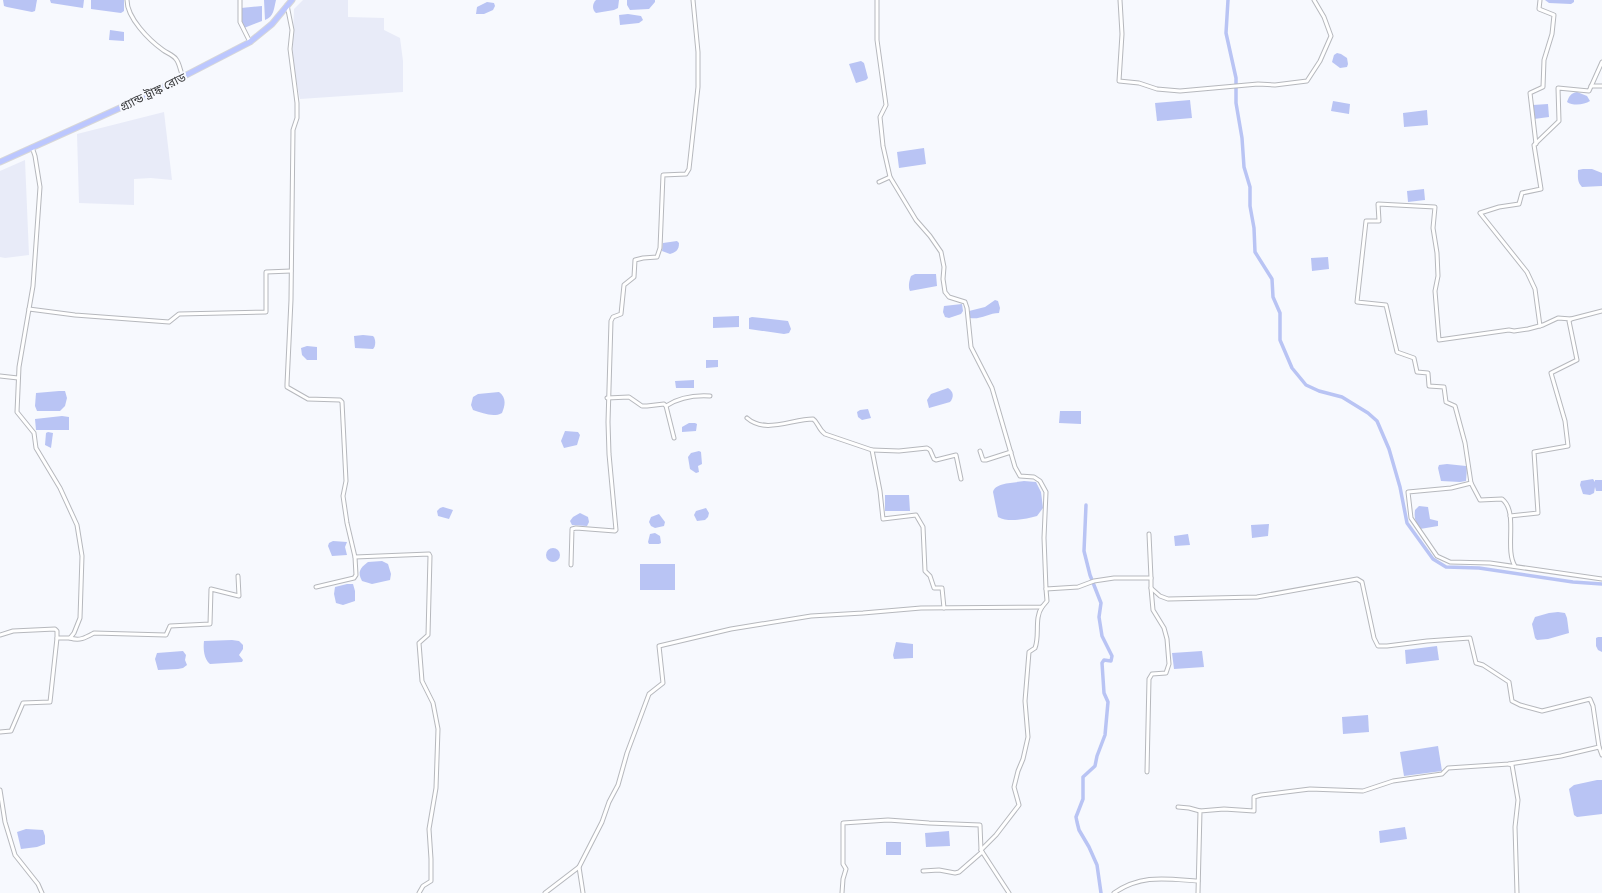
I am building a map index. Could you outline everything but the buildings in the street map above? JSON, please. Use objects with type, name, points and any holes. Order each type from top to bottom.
[{"type":"highway","name":"গ্র্যান্ড ট্রাঙ্ক রোড","points":[[0,162],[142,98],[250,42],[272,24],[292,0]]},
{"type":"street","points":[[127,0],[127,5],[135,21],[149,39],[165,52],[175,57],[183,77]]},
{"type":"street","points":[[240,0],[240,22],[250,42]]},
{"type":"street","points":[[571,565],[572,529],[616,530],[609,454],[608,398],[611,321],[613,317],[621,314],[624,285],[634,277],[635,260],[657,257],[660,248],[662,175],[686,174],[689,169],[698,86],[698,52],[693,0]]},
{"type":"street","points":[[877,0],[877,40],[886,105],[880,117],[883,146],[890,177],[916,220],[941,252],[944,267],[942,279],[945,292],[949,297],[965,302],[967,308],[971,348],[992,388],[1015,467],[1020,476],[1034,477],[1040,481],[1046,492],[1044,538],[1046,601],[1039,611],[1038,641],[1035,648],[1029,652],[1024,701],[1028,737],[1014,787],[1019,805],[982,851],[959,872],[955,873],[939,870],[923,871]]},
{"type":"street","points":[[1120,0],[1122,34],[1119,81],[1157,89],[1180,91],[1308,82],[1320,61],[1331,36],[1324,17],[1314,0]]},
{"type":"street","points":[[1540,0],[1539,9],[1554,15],[1552,34],[1544,60],[1543,87],[1530,93],[1536,144],[1534,145],[1540,189],[1522,193],[1519,204],[1499,207],[1480,213],[1527,272],[1535,289],[1540,326]]},
{"type":"street","points":[[287,5],[292,30],[290,49],[297,103],[297,118],[293,130],[291,271],[287,387],[308,399],[340,400],[342,402],[346,481],[343,496],[347,523],[356,557],[356,575],[354,578],[316,587]]},
{"type":"street","points":[[1536,144],[1559,121],[1558,88],[1589,91],[1602,62]]},
{"type":"street","points":[[1591,86],[1602,86]]},
{"type":"street","points":[[32,147],[40,186],[33,286],[18,378],[17,412],[34,433],[36,448],[60,488],[76,525],[82,556],[80,618],[74,633],[70,638]]},
{"type":"street","points":[[880,182],[890,177]]},
{"type":"street","points":[[1515,566],[1511,560],[1510,516],[1506,502],[1497,498],[1480,500],[1470,483],[1465,443],[1455,406],[1446,402],[1444,387],[1428,386],[1428,373],[1417,372],[1414,358],[1397,352],[1386,305],[1357,302],[1366,221],[1379,222],[1378,204],[1435,207],[1432,228],[1437,253],[1438,276],[1435,291],[1439,340],[1509,330],[1514,331],[1540,326],[1558,318],[1571,319],[1602,311]]},
{"type":"street","points":[[29,309],[75,315],[170,322],[179,314],[266,312],[266,272],[291,271]]},
{"type":"street","points":[[1510,516],[1538,513],[1534,452],[1568,446],[1565,421],[1551,373],[1577,360],[1569,321],[1571,319]]},
{"type":"street","points":[[0,376],[18,378]]},
{"type":"street","points":[[666,406],[674,401],[693,395],[710,396]]},
{"type":"street","points":[[608,398],[629,397],[642,406],[664,404],[666,406]]},
{"type":"street","points":[[666,406],[674,438]]},
{"type":"street","points":[[747,418],[758,425],[780,425],[813,419],[815,420],[819,429],[825,434],[872,450],[899,451],[927,448],[936,460],[956,455],[961,479]]},
{"type":"street","points":[[872,450],[880,491],[883,519],[916,515],[923,527],[925,571],[930,576],[934,588],[942,588],[944,608]]},
{"type":"street","points":[[980,451],[983,460],[1011,452]]},
{"type":"street","points":[[1470,483],[1451,488],[1408,492],[1411,518],[1437,556],[1450,562],[1515,566],[1602,578]]},
{"type":"street","points":[[1147,772],[1149,679],[1152,674],[1166,673],[1168,664],[1167,639],[1164,628],[1153,610],[1149,534]]},
{"type":"street","points":[[356,557],[429,554],[430,556],[428,635],[419,643],[422,681],[433,703],[438,729],[436,788],[429,829],[431,881],[423,886],[419,893]]},
{"type":"street","points":[[57,638],[70,638],[76,640],[84,639],[94,633],[166,635],[170,626],[210,624],[211,589],[239,596],[238,576]]},
{"type":"street","points":[[1046,589],[1078,587],[1090,582],[1114,578],[1151,578]]},
{"type":"street","points":[[1152,588],[1160,596],[1168,599],[1257,597],[1358,579],[1362,582],[1374,638],[1378,646],[1470,638],[1476,663],[1482,665],[1509,682],[1512,701],[1520,705],[1542,711],[1590,699],[1602,755]]},
{"type":"street","points":[[545,893],[579,867],[602,822],[609,802],[618,785],[627,752],[649,694],[663,683],[659,646],[731,629],[811,616],[944,608],[1042,607]]},
{"type":"street","points":[[0,635],[13,631],[55,629],[57,631],[50,702],[23,703],[11,731],[0,732]]},
{"type":"street","points":[[1178,807],[1200,811],[1224,809],[1254,811],[1254,796],[1310,790],[1363,791],[1393,781],[1442,774],[1448,768],[1509,764],[1561,756],[1601,747]]},
{"type":"street","points":[[1509,764],[1512,765],[1518,800],[1515,827],[1517,893]]},
{"type":"street","points":[[0,790],[5,822],[15,855],[38,884],[42,893]]},
{"type":"street","points":[[1198,893],[1200,811]]},
{"type":"street","points":[[842,893],[843,878],[846,869],[843,864],[844,822],[900,820],[929,824],[980,825],[982,851],[1009,893]]},
{"type":"street","points":[[579,867],[583,893]]},
{"type":"street","points":[[1114,893],[1124,886],[1150,878],[1198,881]]},
{"type":"shaded area","points":[[303,0],[348,0],[348,17],[384,18],[384,30],[400,38],[403,61],[403,92],[300,99],[292,60],[294,9]]},
{"type":"shaded area","points":[[164,112],[172,180],[151,178],[134,179],[134,205],[79,203],[77,134]]},
{"type":"shaded area","points":[[25,160],[29,255],[5,258],[0,257],[0,171]]},
{"type":"water","points":[[3,0],[37,0],[35,11],[32,12],[4,6]]},
{"type":"water","points":[[50,0],[84,0],[83,8],[51,3]]},
{"type":"water","points":[[91,0],[124,0],[124,11],[121,13],[91,9]]},
{"type":"water","points":[[264,0],[276,0],[272,14],[265,20]]},
{"type":"water","points":[[596,0],[619,0],[618,8],[596,13],[593,7]]},
{"type":"water","points":[[627,0],[655,0],[655,2],[649,9],[630,10],[627,5]]},
{"type":"water","points":[[1545,0],[1574,0],[1574,2],[1571,4],[1549,3]]},
{"type":"water","points":[[487,2],[494,3],[495,6],[493,10],[484,14],[476,14],[477,7]]},
{"type":"water","points":[[262,6],[262,21],[244,28],[241,22],[241,8]]},
{"type":"water","points":[[628,14],[641,16],[643,20],[639,23],[620,25],[619,15]]},
{"type":"water","points":[[110,30],[124,32],[124,41],[109,40]]},
{"type":"water","points":[[1337,53],[1347,58],[1347,67],[1340,68],[1332,62],[1334,55]]},
{"type":"water","points":[[861,61],[864,63],[868,78],[856,83],[849,64]]},
{"type":"water","points":[[1577,92],[1587,96],[1590,101],[1578,104],[1567,102],[1570,95]]},
{"type":"water","points":[[1190,100],[1192,118],[1157,121],[1155,103]]},
{"type":"water","points":[[1333,101],[1350,104],[1349,114],[1331,111]]},
{"type":"water","points":[[1548,104],[1549,117],[1534,119],[1533,105]]},
{"type":"water","points":[[1427,110],[1428,125],[1404,127],[1403,113]]},
{"type":"water","points":[[924,148],[926,164],[899,168],[897,152]]},
{"type":"water","points":[[1592,169],[1602,173],[1602,186],[1582,187],[1578,177],[1578,170]]},
{"type":"water","points":[[1424,189],[1425,200],[1408,202],[1407,191]]},
{"type":"water","points":[[677,241],[679,245],[678,249],[675,251],[670,254],[662,251],[663,243]]},
{"type":"water","points":[[1328,257],[1329,269],[1312,271],[1311,258]]},
{"type":"water","points":[[915,274],[936,274],[937,286],[910,291],[909,286],[911,276]]},
{"type":"water","points":[[995,300],[998,301],[1000,308],[999,313],[970,318],[969,311],[985,307]]},
{"type":"water","points":[[962,304],[963,311],[961,314],[949,318],[945,317],[943,312],[944,306]]},
{"type":"water","points":[[739,316],[739,327],[713,328],[713,317]]},
{"type":"water","points":[[752,317],[788,321],[791,329],[789,333],[784,334],[749,329],[749,318]]},
{"type":"water","points":[[363,335],[374,337],[375,344],[373,349],[355,348],[354,336]]},
{"type":"water","points":[[307,346],[317,347],[317,360],[307,360],[302,355],[301,348]]},
{"type":"water","points":[[706,360],[718,360],[718,367],[706,368]]},
{"type":"water","points":[[694,380],[694,388],[676,388],[675,381]]},
{"type":"water","points":[[948,388],[953,395],[950,402],[929,408],[927,400],[931,394]]},
{"type":"water","points":[[65,391],[67,398],[65,406],[60,411],[37,411],[35,406],[36,393]]},
{"type":"water","points":[[499,392],[502,394],[504,399],[502,413],[492,415],[473,410],[471,405],[473,397],[478,394]]},
{"type":"water","points":[[868,409],[871,418],[862,420],[858,417],[857,412]]},
{"type":"water","points":[[1060,411],[1081,411],[1081,424],[1059,423]]},
{"type":"water","points":[[62,416],[69,417],[69,430],[36,430],[35,419]]},
{"type":"water","points":[[689,423],[697,424],[696,431],[682,432],[682,427]]},
{"type":"water","points":[[565,431],[578,432],[580,435],[577,445],[564,448],[561,441]]},
{"type":"water","points":[[46,433],[53,433],[51,448],[45,445]]},
{"type":"water","points":[[701,452],[702,464],[698,466],[699,472],[696,473],[690,469],[688,457],[691,453]]},
{"type":"water","points":[[1447,464],[1466,466],[1466,481],[1441,481],[1438,468],[1439,465]]},
{"type":"water","points":[[1593,479],[1595,482],[1595,480],[1602,480],[1602,491],[1596,491],[1595,487],[1594,493],[1590,495],[1583,494],[1580,485],[1581,481]]},
{"type":"water","points":[[1024,481],[1036,482],[1041,492],[1043,508],[1037,516],[1017,520],[1007,520],[998,517],[993,492],[997,486]]},
{"type":"water","points":[[885,495],[909,495],[910,511],[885,511]]},
{"type":"water","points":[[1419,506],[1428,507],[1430,519],[1438,521],[1438,526],[1420,529],[1418,527],[1415,510]]},
{"type":"water","points":[[443,507],[453,510],[449,519],[438,516],[437,511]]},
{"type":"water","points":[[706,508],[709,513],[708,517],[705,520],[697,521],[694,515],[696,511]]},
{"type":"water","points":[[580,513],[588,517],[589,522],[587,526],[572,525],[570,521],[573,517]]},
{"type":"water","points":[[659,514],[665,522],[664,526],[655,528],[651,526],[649,522],[651,517]]},
{"type":"water","points":[[1269,524],[1268,536],[1252,538],[1251,525]]},
{"type":"water","points":[[655,533],[660,536],[661,543],[649,544],[650,534]]},
{"type":"water","points":[[1188,534],[1190,545],[1175,546],[1174,536]]},
{"type":"water","points":[[333,541],[347,542],[345,547],[347,555],[332,556],[328,546],[329,543]]},
{"type":"water","points":[[553,548],[558,550],[560,555],[558,560],[553,562],[548,560],[546,555],[548,550]]},
{"type":"water","points":[[382,561],[388,564],[391,574],[390,580],[372,584],[362,581],[360,570],[368,562]]},
{"type":"water","points":[[640,564],[675,564],[675,590],[640,590]]},
{"type":"water","points":[[353,584],[355,601],[343,605],[336,603],[334,594],[335,587]]},
{"type":"water","points":[[1558,612],[1565,613],[1569,633],[1548,639],[1537,640],[1535,638],[1532,624],[1535,617]]},
{"type":"water","points":[[1602,637],[1602,652],[1598,650],[1596,646],[1596,638]]},
{"type":"water","points":[[204,641],[239,641],[243,645],[243,649],[239,655],[243,660],[242,662],[210,664],[204,654]]},
{"type":"water","points":[[896,642],[913,644],[913,658],[894,659],[893,655]]},
{"type":"water","points":[[1437,646],[1439,660],[1406,664],[1405,650]]},
{"type":"water","points":[[183,651],[186,655],[185,660],[187,665],[178,669],[158,670],[155,659],[157,653]]},
{"type":"water","points":[[1202,651],[1204,667],[1174,669],[1172,653]]},
{"type":"water","points":[[1368,715],[1369,732],[1343,734],[1342,717]]},
{"type":"water","points":[[1438,746],[1442,771],[1404,776],[1400,752]]},
{"type":"water","points":[[1602,780],[1602,814],[1577,817],[1574,815],[1569,789],[1574,785]]},
{"type":"water","points":[[1405,827],[1407,839],[1380,843],[1379,831]]},
{"type":"water","points":[[26,829],[43,830],[45,844],[37,847],[21,849],[17,832]]},
{"type":"water","points":[[949,831],[950,846],[926,847],[925,833]]},
{"type":"water","points":[[886,842],[901,842],[901,855],[886,855]]},
{"type":"waterway","points":[[1228,0],[1226,33],[1236,78],[1236,103],[1242,138],[1244,167],[1250,187],[1250,206],[1254,228],[1255,252],[1272,279],[1273,297],[1280,313],[1280,340],[1292,368],[1306,385],[1319,391],[1342,397],[1368,413],[1377,421],[1389,449],[1400,487],[1407,523],[1433,559],[1446,567],[1479,568],[1573,582],[1602,584]]},
{"type":"waterway","points":[[1086,505],[1084,551],[1090,575],[1101,603],[1099,617],[1102,636],[1112,656],[1111,661],[1104,660],[1102,663],[1104,693],[1108,702],[1105,735],[1095,766],[1083,777],[1083,799],[1076,817],[1079,830],[1097,865],[1101,893]]}]
